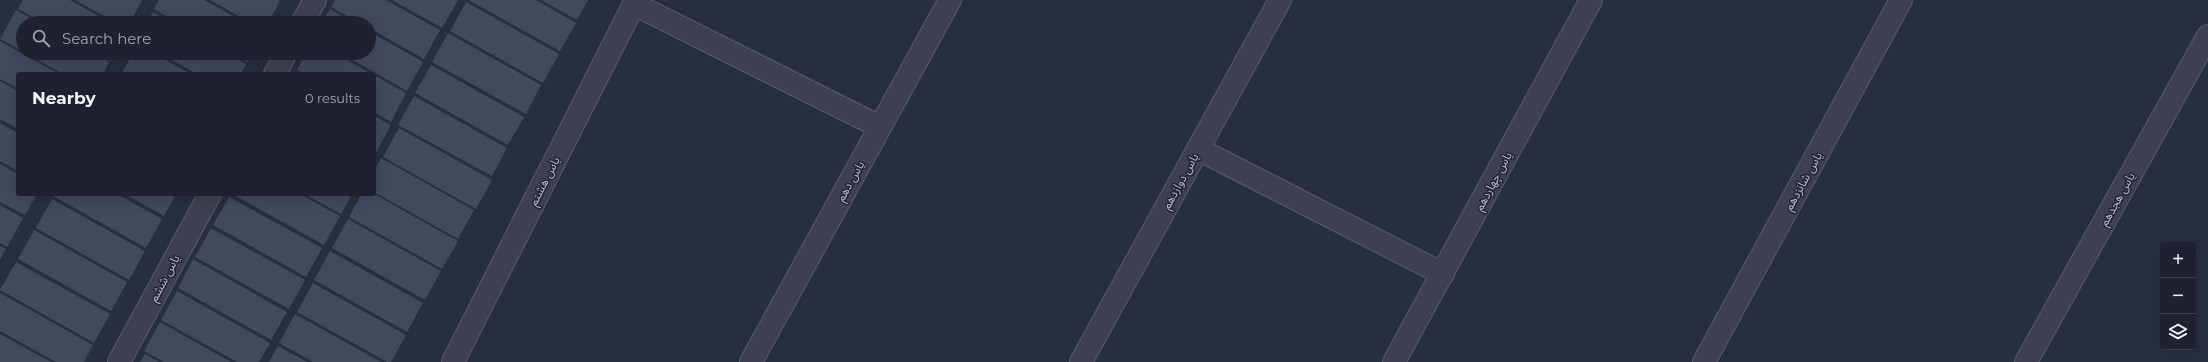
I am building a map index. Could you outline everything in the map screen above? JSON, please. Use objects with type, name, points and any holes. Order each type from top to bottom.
[{"type":"street","points":[[306,16],[315,0]]},
{"type":"street","name":"یاس دهم","points":[[751,362],[950,0]]},
{"type":"street","name":"یاس دوازدهم","points":[[1081,362],[1280,0]]},
{"type":"street","name":"یاس چهاردهم","points":[[1394,362],[1591,0]]},
{"type":"street","name":"یاس شانزدهم","points":[[1704,362],[1901,0]]},
{"type":"street","points":[[635,2],[880,127]]},
{"type":"street","name":"یاس هشتم","points":[[453,362],[635,2]]},
{"type":"street","name":"یاس هجدهم","points":[[2026,362],[2208,36]]},
{"type":"street","points":[[276,72],[282,60]]},
{"type":"street","points":[[1198,149],[1443,274]]},
{"type":"street","name":"یاس ششم","points":[[118,362],[209,196]]},
{"type":"building","points":[[23,0],[70,0],[99,16],[30,16],[18,9]]},
{"type":"building","points":[[75,0],[142,0],[134,16],[104,16]]},
{"type":"building","points":[[159,0],[204,0],[233,16],[166,16],[154,9]]},
{"type":"building","points":[[210,0],[280,1],[272,16],[239,16]]},
{"type":"building","points":[[335,0],[386,0],[440,30],[424,59],[376,32],[376,16],[347,16],[331,7]]},
{"type":"building","points":[[392,0],[458,0],[442,28]]},
{"type":"building","points":[[468,0],[536,0],[576,23],[560,51]]},
{"type":"building","points":[[541,0],[588,0],[577,20]]},
{"type":"building","points":[[466,2],[559,54],[543,83],[450,31]]},
{"type":"building","points":[[330,9],[342,16],[326,16]]},
{"type":"building","points":[[16,10],[27,16],[16,16],[16,48],[0,39]]},
{"type":"building","points":[[153,12],[160,16],[151,16]]},
{"type":"building","points":[[448,33],[541,85],[526,114],[432,62]]},
{"type":"building","points":[[376,35],[423,62],[407,91],[376,73],[376,72],[352,60],[376,60]]},
{"type":"building","points":[[0,41],[16,50],[16,60],[34,60],[55,72],[16,72],[16,88],[0,79]]},
{"type":"building","points":[[38,60],[106,60],[109,62],[104,72],[59,72]]},
{"type":"building","points":[[129,60],[166,60],[187,72],[123,72]]},
{"type":"building","points":[[172,60],[239,60],[246,64],[242,72],[193,72]]},
{"type":"building","points":[[302,60],[347,60],[368,72],[301,72],[297,70]]},
{"type":"building","points":[[431,65],[524,117],[508,145],[415,93]]},
{"type":"building","points":[[376,76],[406,93],[391,122],[376,113]]},
{"type":"building","points":[[0,81],[16,90],[16,128],[0,119]]},
{"type":"building","points":[[414,96],[507,148],[492,176],[398,125]]},
{"type":"building","points":[[376,117],[391,125],[376,152]]},
{"type":"building","points":[[0,123],[16,132],[16,170],[0,161]]},
{"type":"building","points":[[399,128],[492,180],[476,209],[383,157]]},
{"type":"building","points":[[381,158],[474,210],[458,239],[376,193],[376,167]]},
{"type":"building","points":[[0,164],[16,173],[16,196],[36,196],[25,215],[0,202]]},
{"type":"building","points":[[376,195],[458,241],[442,269],[349,217],[360,196]]},
{"type":"building","points":[[53,196],[121,196],[162,219],[146,248]]},
{"type":"building","points":[[129,196],[175,196],[164,216]]},
{"type":"building","points":[[236,196],[304,196],[340,216],[324,245]]},
{"type":"building","points":[[308,196],[351,196],[341,214]]},
{"type":"building","points":[[229,197],[322,248],[306,277],[213,225]]},
{"type":"building","points":[[52,199],[145,251],[129,280],[36,228]]},
{"type":"building","points":[[0,205],[23,218],[7,247],[0,243]]},
{"type":"building","points":[[348,219],[441,271],[425,300],[332,248]]},
{"type":"building","points":[[211,228],[305,280],[289,309],[195,257]]},
{"type":"building","points":[[34,230],[127,282],[111,311],[18,259]]},
{"type":"building","points":[[0,246],[6,249],[0,260]]},
{"type":"building","points":[[330,251],[423,303],[407,332],[314,280]]},
{"type":"building","points":[[193,259],[287,312],[271,340],[178,288]]},
{"type":"building","points":[[16,262],[110,314],[94,343],[0,290]]},
{"type":"building","points":[[313,283],[406,335],[391,362],[387,362],[297,312]]},
{"type":"building","points":[[177,291],[270,343],[259,362],[237,362],[161,320]]},
{"type":"building","points":[[0,293],[93,345],[84,362],[56,362],[0,331]]},
{"type":"building","points":[[295,314],[381,362],[313,362],[279,343]]},
{"type":"building","points":[[160,322],[231,362],[164,362],[144,351]]},
{"type":"building","points":[[0,334],[51,362],[0,362]]},
{"type":"building","points":[[278,346],[307,362],[269,362]]},
{"type":"building","points":[[145,354],[159,362],[140,362]]}]
